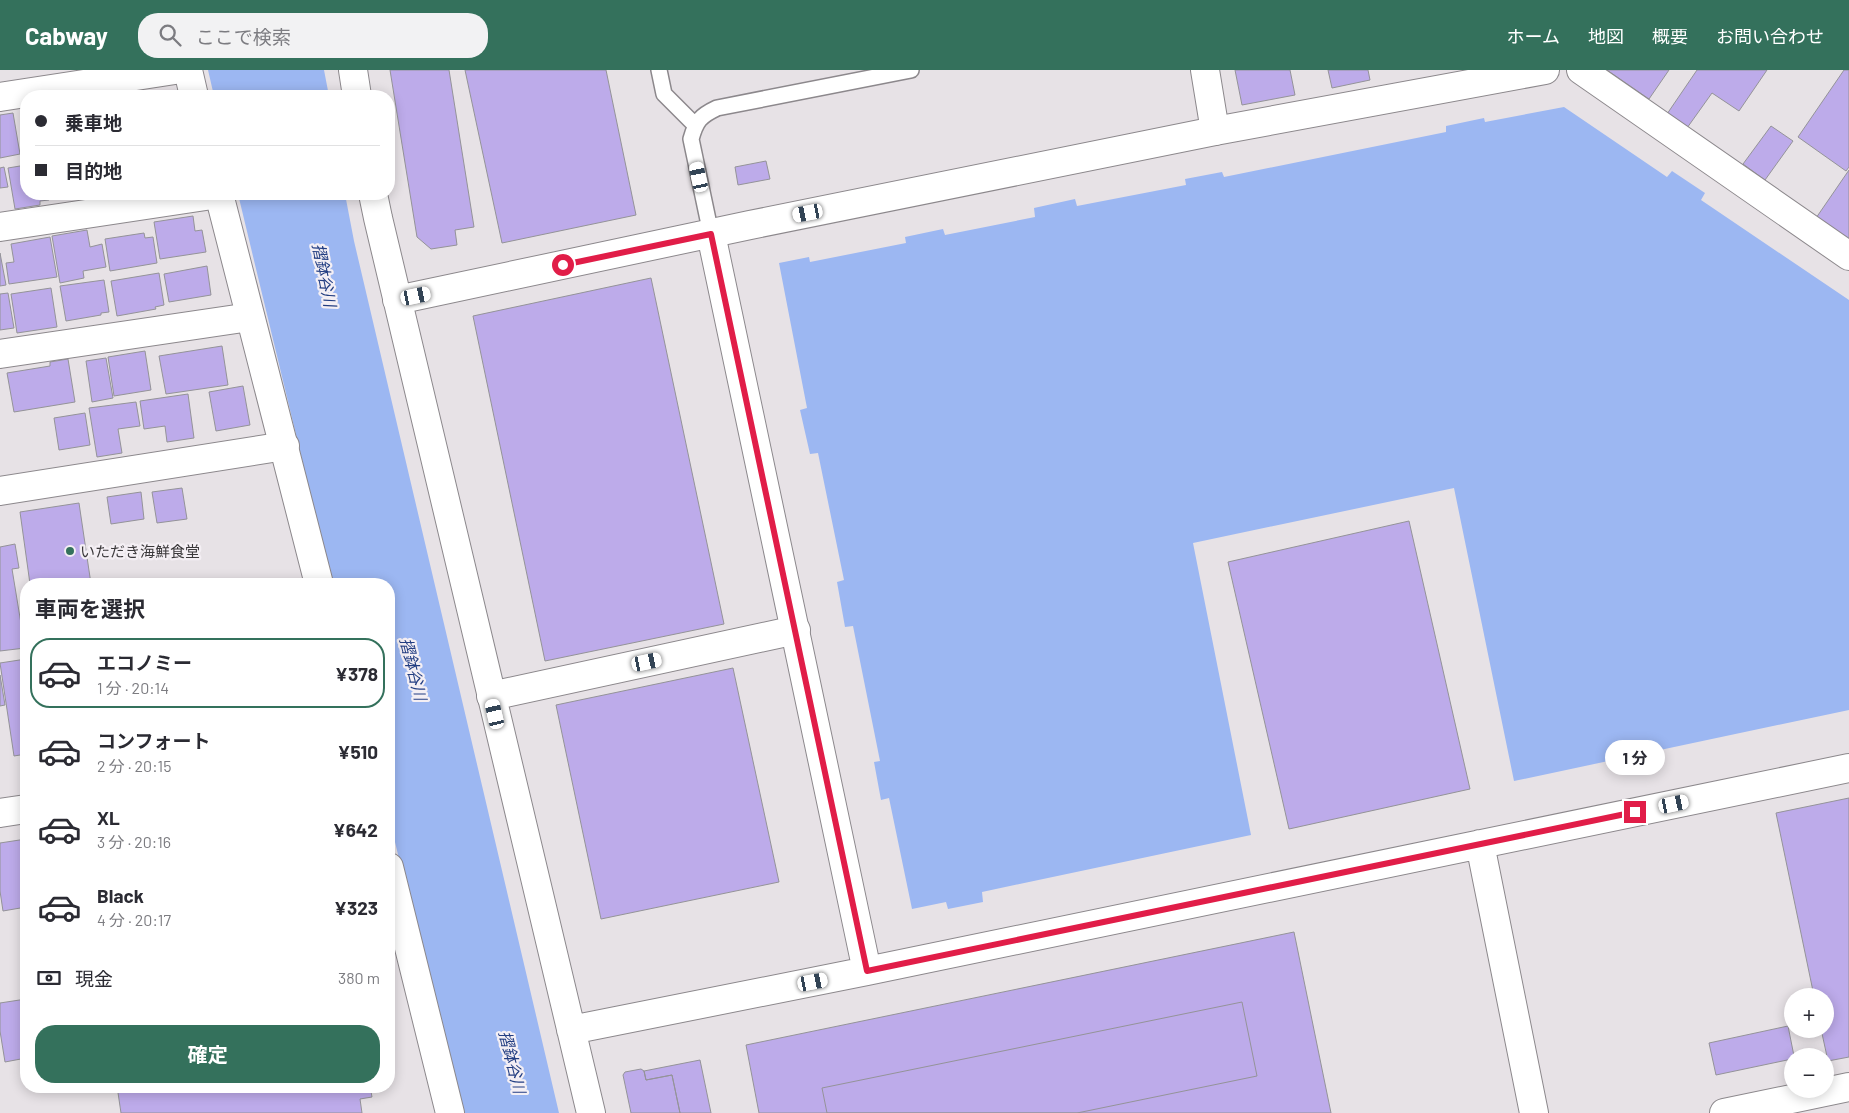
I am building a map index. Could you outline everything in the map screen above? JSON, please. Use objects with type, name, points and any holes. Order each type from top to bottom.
[{"type":"street","points":[[45,90],[174,70]]},
{"type":"street","points":[[188,70],[193,90]]},
{"type":"street","points":[[353,70],[356,90]]},
{"type":"street","points":[[1205,70],[1215,131]]},
{"type":"street","points":[[397,300],[1215,131],[1440,80],[1545,70]]},
{"type":"street","points":[[1581,70],[1849,256]]},
{"type":"street","points":[[0,97],[20,94]]},
{"type":"street","points":[[0,227],[179,200]]},
{"type":"street","points":[[221,200],[318,578]]},
{"type":"street","points":[[374,200],[591,1113]]},
{"type":"street","points":[[711,234],[867,971]]},
{"type":"street","points":[[0,354],[250,317]]},
{"type":"street","points":[[0,491],[285,446]]},
{"type":"street","points":[[491,696],[796,630]]},
{"type":"street","points":[[571,1030],[867,971],[1849,768]]},
{"type":"street","points":[[0,813],[20,810]]},
{"type":"street","points":[[1480,844],[1534,1113]]},
{"type":"street","points":[[395,891],[450,1113]]},
{"type":"street","points":[[1724,1113],[1849,1087]]},
{"type":"lane","points":[[659,70],[664,94],[695,125]]},
{"type":"lane","points":[[711,234],[691,138],[695,125],[704,114],[717,108],[911,70]]},
{"type":"water","points":[[208,70],[324,70],[328,90],[213,90]]},
{"type":"water","points":[[1564,107],[1667,177],[1672,171],[1705,193],[1701,200],[1849,300],[1849,710],[1514,781],[1454,488],[1193,543],[1251,835],[982,892],[983,902],[948,909],[946,902],[912,909],[889,798],[881,800],[874,762],[880,761],[853,626],[845,627],[837,582],[844,580],[818,453],[810,454],[800,410],[807,408],[779,263],[809,257],[810,262],[906,243],[905,237],[943,229],[945,235],[1035,217],[1034,208],[1075,199],[1077,206],[1186,185],[1185,179],[1222,172],[1224,177],[1446,132],[1446,126],[1484,118],[1485,122]]},
{"type":"water","name":"摺鉢谷川","points":[[239,200],[346,200],[354,241],[559,1113],[460,1113],[395,842],[395,578],[331,578]]},
{"type":"building","points":[[390,70],[449,70],[474,227],[455,230],[457,245],[431,249],[417,237],[395,101],[395,90],[393,90]]},
{"type":"building","points":[[465,70],[606,70],[636,215],[502,243]]},
{"type":"building","points":[[1235,70],[1290,70],[1295,95],[1242,105]]},
{"type":"building","points":[[1328,70],[1368,70],[1370,80],[1332,88]]},
{"type":"building","points":[[1607,70],[1669,70],[1649,99]]},
{"type":"building","points":[[1697,70],[1767,70],[1739,111],[1712,93],[1687,128],[1667,114]]},
{"type":"building","points":[[1844,70],[1849,70],[1849,167],[1846,171],[1798,137]]},
{"type":"building","points":[[13,113],[20,154],[0,158],[0,115]]},
{"type":"building","points":[[1771,126],[1793,141],[1765,180],[1743,164]]},
{"type":"building","points":[[766,161],[770,179],[738,185],[735,167]]},
{"type":"building","points":[[20,166],[20,200],[49,200],[40,201],[40,205],[15,209],[8,168]]},
{"type":"building","points":[[4,167],[8,187],[0,188],[0,168]]},
{"type":"building","points":[[1849,170],[1849,240],[1816,218]]},
{"type":"building","points":[[193,216],[195,231],[202,230],[206,252],[160,259],[154,222]]},
{"type":"building","points":[[87,230],[90,247],[102,244],[106,267],[83,271],[84,278],[60,283],[52,236]]},
{"type":"building","points":[[144,233],[145,238],[153,237],[157,263],[110,271],[105,239]]},
{"type":"building","points":[[50,237],[57,277],[9,284],[6,263],[14,262],[11,244]]},
{"type":"building","points":[[0,253],[6,285],[0,286]]},
{"type":"building","points":[[207,266],[211,295],[169,302],[164,274]]},
{"type":"building","points":[[159,273],[164,305],[155,307],[156,309],[117,316],[111,281]]},
{"type":"building","points":[[651,278],[724,624],[545,661],[473,316]]},
{"type":"building","points":[[104,280],[109,312],[66,321],[60,286]]},
{"type":"building","points":[[51,288],[57,327],[17,333],[11,294]]},
{"type":"building","points":[[8,293],[14,328],[0,330],[0,294]]},
{"type":"building","points":[[222,346],[228,385],[166,394],[159,356]]},
{"type":"building","points":[[145,351],[151,390],[114,396],[108,357]]},
{"type":"building","points":[[106,358],[113,398],[92,402],[86,361]]},
{"type":"building","points":[[68,359],[75,402],[14,412],[7,373],[50,366],[50,362]]},
{"type":"building","points":[[243,386],[250,425],[216,431],[209,392]]},
{"type":"building","points":[[188,394],[194,438],[167,442],[165,426],[144,429],[140,401]]},
{"type":"building","points":[[136,402],[140,426],[118,429],[122,453],[97,457],[89,408]]},
{"type":"building","points":[[85,413],[90,445],[59,450],[54,418]]},
{"type":"building","points":[[182,488],[187,519],[157,523],[152,492]]},
{"type":"building","points":[[141,492],[144,519],[111,524],[107,497]]},
{"type":"building","points":[[79,503],[90,578],[29,578],[20,512]]},
{"type":"building","points":[[1409,521],[1470,789],[1289,829],[1228,562]]},
{"type":"building","points":[[15,544],[19,568],[12,569],[20,618],[20,649],[0,651],[0,547]]},
{"type":"building","points":[[20,660],[20,755],[14,756],[0,663]]},
{"type":"building","points":[[733,668],[779,882],[601,919],[556,705]]},
{"type":"building","points":[[0,675],[5,705],[0,706]]},
{"type":"building","points":[[1849,798],[1849,1057],[1834,1060],[1834,1048],[1825,1048],[1823,1038],[1834,1038],[1834,988],[1812,988],[1776,813]]},
{"type":"building","points":[[20,840],[20,908],[3,911],[0,891],[0,843]]},
{"type":"building","points":[[1294,932],[1331,1113],[759,1113],[746,1045]]},
{"type":"building","points":[[20,1000],[20,1059],[5,1062],[0,1031],[0,1003]]},
{"type":"building","points":[[1242,1002],[1257,1076],[1077,1113],[827,1113],[822,1088]]},
{"type":"building","points":[[1784,1027],[1784,1038],[1790,1038],[1792,1048],[1784,1048],[1784,1061],[1716,1075],[1709,1043]]},
{"type":"building","points":[[700,1060],[711,1113],[680,1113],[672,1075],[646,1080],[644,1071]]},
{"type":"building","points":[[641,1069],[644,1071],[646,1080],[672,1075],[680,1113],[631,1113],[623,1075],[625,1072]]},
{"type":"building","points":[[118,1093],[371,1093],[372,1097],[360,1099],[362,1113],[121,1113]]},
{"type":"place","name":"いただき海鮮食堂","points":[[70,551]]},
{"type":"route","points":[[563,265],[711,234],[867,971],[1635,812]]}]
